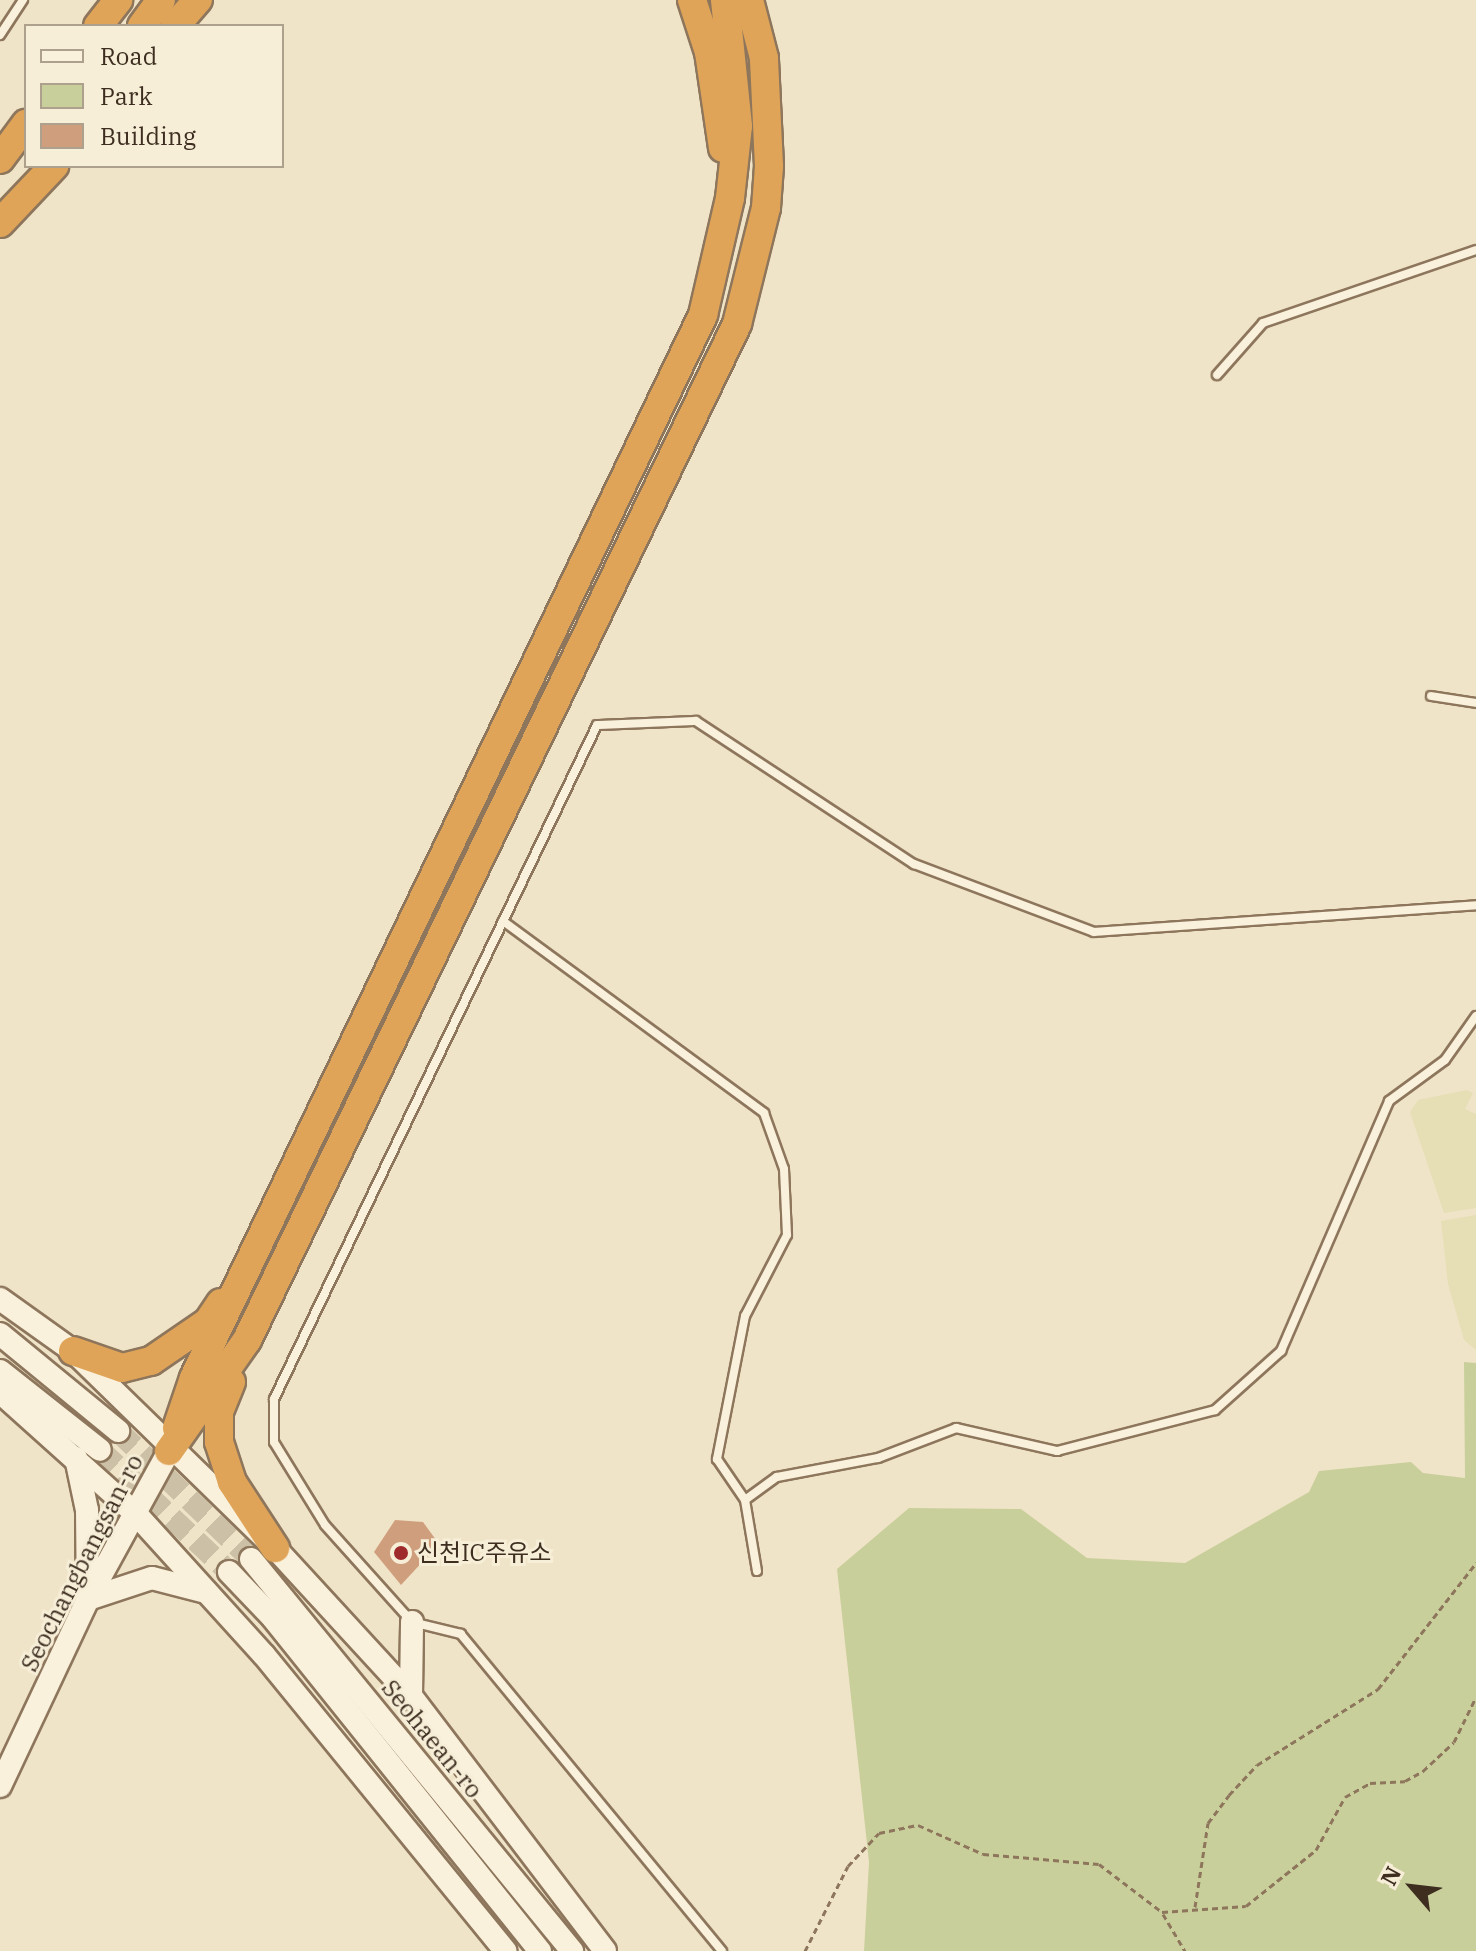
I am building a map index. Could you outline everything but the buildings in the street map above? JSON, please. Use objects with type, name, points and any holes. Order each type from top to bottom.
[{"type":"highway","points":[[100,24],[118,0]]},
{"type":"highway","points":[[143,24],[161,0]]},
{"type":"highway","points":[[177,24],[198,0]]},
{"type":"highway","points":[[692,0],[709,52],[730,198]]},
{"type":"highway","points":[[169,1451],[194,1378],[272,1225],[703,315],[730,198],[738,126],[725,0]]},
{"type":"highway","points":[[263,1554],[232,1482],[219,1442],[219,1412],[247,1340],[737,324],[766,208],[769,166],[764,58],[749,0]]},
{"type":"highway","points":[[0,159],[24,127]]},
{"type":"highway","points":[[0,220],[37,168]]},
{"type":"highway","points":[[0,220],[52,168]]},
{"type":"highway","points":[[73,1351],[122,1368],[151,1361],[208,1322],[272,1225]]},
{"type":"highway","points":[[169,1451],[247,1340]]},
{"type":"main road","points":[[0,1299],[73,1351],[263,1554],[411,1696],[605,1951]]},
{"type":"main road","points":[[0,1334],[118,1431]]},
{"type":"main road","points":[[0,1371],[100,1450]]},
{"type":"main road","points":[[0,1392],[136,1514],[206,1592],[505,1951]]},
{"type":"main road","name":"Seochangbangsan-ro","points":[[0,1786],[88,1599],[169,1451]]},
{"type":"main road","points":[[76,1458],[87,1510],[88,1599],[152,1578],[206,1592]]},
{"type":"main road","name":"Seohaean-ro","points":[[263,1554],[572,1951]]},
{"type":"main road","name":"Seohaean-ro","points":[[229,1572],[273,1618],[540,1951]]},
{"type":"main road","points":[[411,1696],[412,1622]]},
{"type":"lane","points":[[0,35],[23,0]]},
{"type":"lane","points":[[1217,375],[1263,323],[1476,250]]},
{"type":"lane","points":[[1431,696],[1476,703]]},
{"type":"lane","points":[[722,1951],[461,1634],[412,1622],[325,1525],[274,1442],[274,1399],[597,725],[696,721],[914,864],[1094,932],[1476,905]]},
{"type":"lane","points":[[503,921],[764,1113],[784,1169],[787,1235],[745,1316],[717,1459],[745,1500],[757,1571]]},
{"type":"lane","points":[[745,1500],[777,1477],[878,1458],[956,1428],[1057,1451],[1215,1410],[1281,1351],[1389,1101],[1445,1060],[1476,1016]]},
{"type":"path","points":[[1195,1907],[1208,1823],[1229,1795],[1257,1765],[1378,1689],[1476,1563]]},
{"type":"path","points":[[1162,1912],[1195,1907],[1246,1906],[1289,1876],[1316,1850],[1345,1797],[1370,1783],[1405,1781],[1423,1771],[1454,1742],[1476,1697]]},
{"type":"path","points":[[805,1951],[848,1866],[879,1833],[918,1825],[983,1854],[1099,1864],[1162,1912],[1185,1951]]},
{"type":"shaded area","points":[[1467,1090],[1473,1093],[1465,1109],[1476,1114],[1476,1208],[1444,1213],[1410,1112],[1418,1100]]},
{"type":"shaded area","points":[[1476,1215],[1476,1350],[1464,1340],[1448,1284],[1441,1221]]},
{"type":"green space","points":[[1464,1362],[1476,1363],[1476,1951],[864,1951],[869,1862],[837,1569],[909,1508],[1021,1509],[1087,1558],[1185,1563],[1309,1492],[1319,1471],[1411,1462],[1423,1473],[1465,1478]]},
{"type":"tunnel","points":[[118,1431],[251,1559]]},
{"type":"tunnel","points":[[100,1450],[229,1572]]},
{"type":"place","name":"신천IC주유소","points":[[401,1553]]}]
